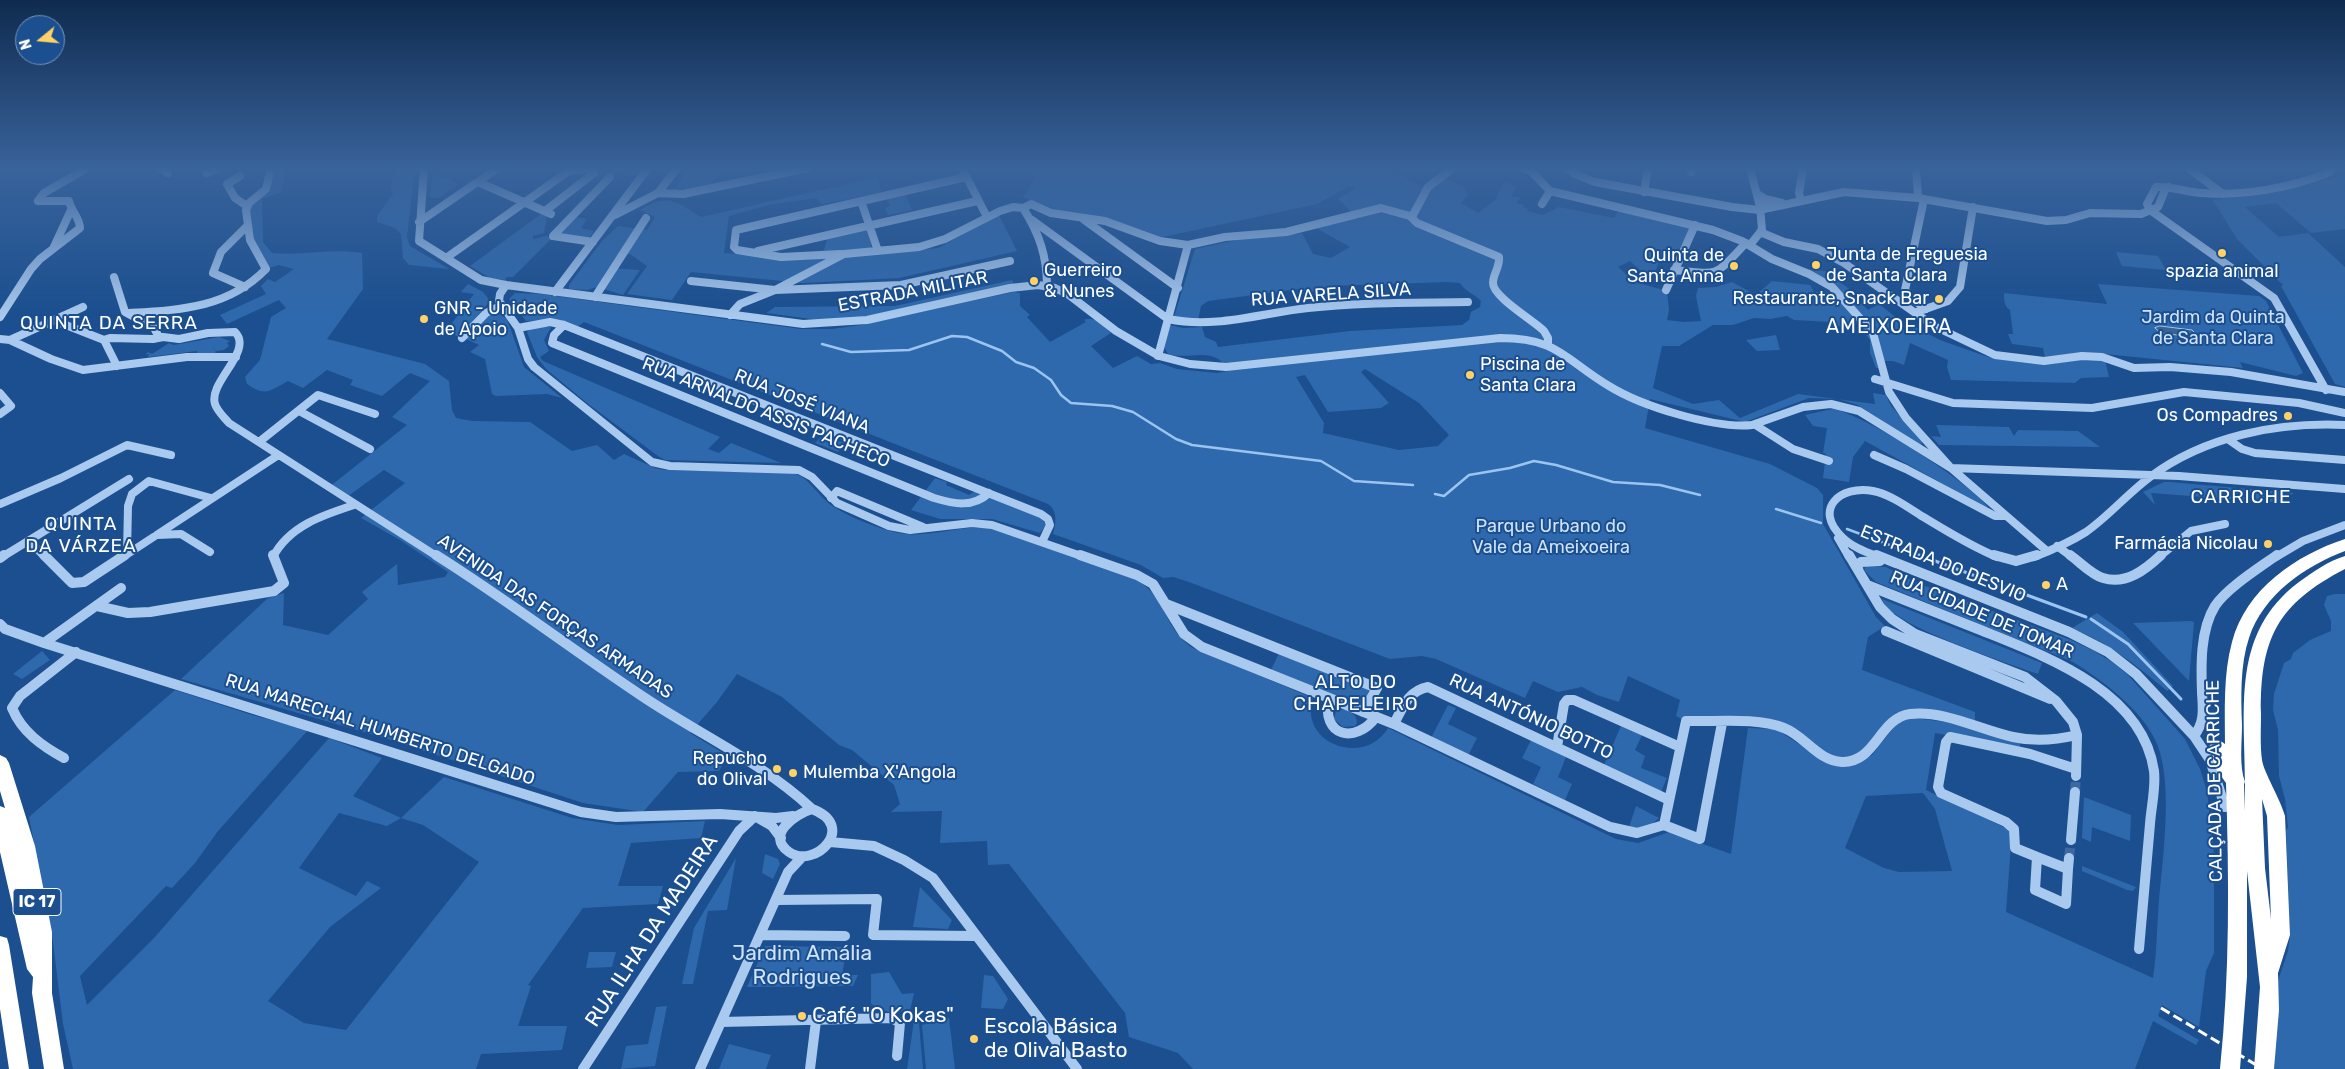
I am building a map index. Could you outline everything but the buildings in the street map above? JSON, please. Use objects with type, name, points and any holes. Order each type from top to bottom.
[{"type":"highway","name":"CALÇADA DE CARRICHE","points":[[2230,1069],[2239,952],[2234,780],[2235,667],[2241,638],[2248,619],[2263,598],[2280,581],[2311,560],[2345,545]]},
{"type":"highway","points":[[2264,1069],[2268,1030],[2269,974],[2256,883],[2254,677],[2257,654],[2264,633],[2273,618],[2293,596],[2325,572],[2345,562]]},
{"type":"highway","points":[[2218,747],[2222,764],[2234,780],[2270,817],[2277,836]]},
{"type":"highway","points":[[2254,757],[2256,768],[2275,810],[2277,836],[2280,935],[2279,945],[2269,974]]},
{"type":"highway","name":"IC 17","points":[[0,763],[26,846],[43,932],[42,993],[54,1069]]},
{"type":"highway","points":[[2225,807],[2232,836],[2238,880]]},
{"type":"highway","points":[[0,814],[42,993]]},
{"type":"highway","points":[[0,945],[19,1069]]},
{"type":"street","points":[[53,250],[67,218]]},
{"type":"street","points":[[0,317],[40,258],[80,228],[80,221],[77,218]]},
{"type":"street","points":[[129,313],[208,304],[260,278],[266,269],[250,240],[248,218]]},
{"type":"street","points":[[419,218],[419,222]]},
{"type":"street","points":[[419,222],[425,218]]},
{"type":"street","points":[[446,258],[503,218]]},
{"type":"street","points":[[570,218],[553,236],[593,242]]},
{"type":"street","points":[[555,292],[612,218]]},
{"type":"street","points":[[596,297],[646,218]]},
{"type":"street","points":[[788,218],[736,230],[734,247],[737,250],[781,257],[909,249],[945,239],[985,218]]},
{"type":"street","points":[[867,218],[878,251]]},
{"type":"street","points":[[748,252],[767,250],[902,218]]},
{"type":"street","points":[[1081,218],[1105,222],[1160,241],[1188,245],[1225,237],[1286,232],[1342,218]]},
{"type":"street","points":[[1081,218],[1178,288]]},
{"type":"street","points":[[1412,218],[1417,223],[1499,257],[1500,262],[1491,281],[1493,288],[1510,305],[1548,335],[1548,344]]},
{"type":"street","points":[[1665,218],[1695,225],[1748,244],[1772,259],[1816,277],[1837,291],[1873,333],[1886,383],[1898,408],[1951,468],[2047,551]]},
{"type":"street","points":[[1674,270],[1698,273],[1718,272],[1724,269],[1734,254],[1760,232],[1763,218]]},
{"type":"street","points":[[1918,218],[1905,290],[1911,298],[1926,309]]},
{"type":"street","points":[[1917,312],[1948,301],[1960,288],[1971,218]]},
{"type":"street","points":[[2029,218],[2047,221],[2073,218]]},
{"type":"street","points":[[2161,218],[2274,298],[2283,309],[2326,390]]},
{"type":"street","points":[[1032,220],[1047,256],[1047,286]]},
{"type":"street","points":[[1032,220],[1168,320]]},
{"type":"street","name":"ESTRADA MILITAR","points":[[419,222],[418,241],[481,280],[555,292],[803,324],[828,325],[900,314],[1025,286],[1047,286],[1067,294],[1120,334],[1158,356],[1197,366],[1226,368],[1514,337],[1531,338],[1548,344],[1570,357],[1616,390],[1633,399],[1732,426],[1757,426]]},
{"type":"street","points":[[245,287],[213,273],[225,245],[248,225]]},
{"type":"street","points":[[1666,290],[1695,225]]},
{"type":"street","points":[[1760,232],[1784,242],[1818,249],[1844,262],[1917,312],[1934,326],[1995,355],[2035,361],[2082,356],[2105,357],[2134,368],[2170,367],[2231,372],[2345,392]]},
{"type":"street","points":[[1158,356],[1178,288],[1188,245]]},
{"type":"street","points":[[730,315],[740,304],[775,290],[844,254]]},
{"type":"street","points":[[691,280],[775,290],[901,285],[1010,261]]},
{"type":"street","points":[[114,277],[125,312],[157,331],[159,337]]},
{"type":"street","points":[[506,285],[500,294],[502,305],[518,328],[528,359],[534,367],[652,462],[670,466],[799,470],[812,477],[831,498],[836,491],[926,528],[982,523],[1120,568],[1146,578],[1159,590],[1184,634],[1192,641],[1329,699],[1394,724],[1610,827],[1635,834],[1644,833],[1664,825],[1700,838],[1722,723]]},
{"type":"street","name":"RUA VARELA SILVA","points":[[1168,320],[1188,324],[1309,308],[1468,302]]},
{"type":"street","points":[[462,338],[486,313],[502,305]]},
{"type":"street","points":[[10,340],[83,306]]},
{"type":"street","points":[[0,339],[10,340],[51,359],[83,370],[187,357],[236,357],[239,345],[238,335],[231,331],[208,333],[179,339],[159,337],[110,338],[104,340],[53,320]]},
{"type":"street","name":"RUA JOSÉ VIANA","points":[[518,328],[542,322],[564,325],[1041,514],[1048,519],[1049,530],[1042,542]]},
{"type":"street","name":"RUA ARNALDO ASSIS PACHECO","points":[[564,325],[552,339],[556,345],[928,496],[951,502],[969,503],[983,500],[989,493]]},
{"type":"street","points":[[104,340],[117,366]]},
{"type":"street","name":"AVENIDA DAS FORÇAS ARMADAS","points":[[236,357],[223,376],[214,398],[215,405],[230,423],[277,456],[490,589],[648,700],[738,755]]},
{"type":"street","points":[[1875,380],[1953,403],[2092,408],[2184,392],[2292,402],[2345,413]]},
{"type":"street","points":[[0,393],[8,400],[11,406],[0,414]]},
{"type":"street","points":[[259,442],[318,395],[375,414]]},
{"type":"street","points":[[1757,426],[1814,404],[1844,406],[1859,411],[1951,468],[2152,475],[2345,489]]},
{"type":"street","points":[[299,411],[370,449]]},
{"type":"street","name":"ESTRADA DO DESVIO","points":[[2225,807],[2219,783],[2210,760],[2194,736],[2136,674],[2096,645],[2069,632],[1890,562],[1846,542],[1831,527],[1829,512],[1834,501],[1848,492],[1867,490],[1881,494],[1994,556],[2018,561],[2026,560],[2087,531],[2119,500],[2152,475],[2190,454],[2264,430],[2300,425],[2345,425]]},
{"type":"street","points":[[1757,426],[1793,449],[1828,461]]},
{"type":"street","points":[[2229,440],[2242,449],[2255,453],[2345,460]]},
{"type":"street","points":[[0,504],[60,478],[127,445],[171,455]]},
{"type":"street","points":[[1874,455],[1906,469],[1990,514],[1999,517],[2005,516]]},
{"type":"street","points":[[29,541],[72,583],[84,582],[277,456]]},
{"type":"street","points":[[0,558],[129,478]]},
{"type":"street","points":[[127,553],[128,506],[132,494],[149,481],[211,498]]},
{"type":"street","points":[[97,606],[128,613],[150,612],[274,591],[284,583],[273,556],[287,537],[306,522],[354,505]]},
{"type":"street","points":[[2058,546],[2102,578],[2129,577],[2142,573],[2188,532],[2225,524]]},
{"type":"street","name":"CALÇADA DE CARRICHE","points":[[2194,736],[2201,727],[2204,718],[2204,661],[2210,618],[2222,598],[2278,554],[2299,541],[2345,525]]},
{"type":"street","points":[[1831,527],[1880,607],[1902,627],[2018,674],[2034,683],[2056,701],[2073,722],[2077,735],[2076,772],[2030,754],[1950,737],[1946,742],[1938,787],[1941,793],[2006,822],[2014,829],[2015,848],[2069,864],[2066,904],[2036,890],[2038,856]]},
{"type":"street","points":[[154,535],[181,534],[210,552]]},
{"type":"street","points":[[1859,572],[1857,565],[1861,562],[1890,562]]},
{"type":"street","name":"RUA CIDADE DE TOMAR","points":[[1867,585],[2064,665],[2098,687],[2112,699],[2136,726],[2152,757],[2154,772],[2139,949]]},
{"type":"street","points":[[44,643],[121,588]]},
{"type":"street","points":[[1166,604],[1377,688],[1363,712]]},
{"type":"street","name":"RUA MARECHAL HUMBERTO DELGADO","points":[[0,624],[5,629],[44,643],[410,757],[546,803],[581,812],[616,817],[720,814],[757,817],[794,815]]},
{"type":"street","points":[[1886,631],[2056,701]]},
{"type":"street","points":[[64,758],[50,750],[25,730],[12,708],[20,696],[76,652]]},
{"type":"street","name":"RUA ANTÓNIO BOTTO","points":[[1394,724],[1411,692],[1417,688],[1428,687],[1669,800]]},
{"type":"street","points":[[1329,699],[1325,709],[1328,720],[1336,729],[1346,734],[1361,733],[1371,727],[1376,717]]},
{"type":"street","points":[[1557,747],[1564,704],[1567,700],[1574,700],[1680,747]]},
{"type":"street","points":[[1664,825],[1686,721],[1773,725],[1783,728],[1821,755],[1841,762],[1852,761],[1870,751],[1888,728],[1905,715],[1931,715],[1948,718],[2028,740],[2062,739],[2077,735]]},
{"type":"street","points":[[700,1069],[788,872],[802,857],[817,853],[830,842],[833,827],[831,820],[820,811],[812,809],[794,792],[738,755]]},
{"type":"street","points":[[794,792],[794,815]]},
{"type":"street","points":[[2071,840],[2075,792]]},
{"type":"street","points":[[781,838],[783,827],[794,815],[812,809]]},
{"type":"street","points":[[757,817],[772,826],[788,852],[802,857]]},
{"type":"street","name":"RUA ILHA DA MADEIRA","points":[[583,1069],[739,831],[757,817]]},
{"type":"street","points":[[830,842],[874,846],[904,860],[933,878],[1077,1069]]},
{"type":"street","points":[[788,852],[788,872]]},
{"type":"street","points":[[776,900],[876,899],[873,935],[975,936]]},
{"type":"street","points":[[760,935],[845,936]]},
{"type":"street","points":[[721,1022],[892,1018],[900,1023],[897,1056]]},
{"type":"street","points":[[810,1069],[816,1021]]},
{"type":"green space","points":[[247,218],[262,218],[263,242],[272,253],[294,254],[340,251],[362,253],[363,289],[327,339],[425,364],[449,381],[452,410],[456,418],[472,421],[530,422],[572,451],[597,445],[614,460],[624,454],[655,468],[665,470],[794,473],[810,484],[834,507],[871,525],[887,530],[905,534],[917,534],[965,528],[989,528],[1131,577],[1151,591],[1175,630],[1191,647],[1313,698],[1311,714],[1315,727],[1324,738],[1336,745],[1350,748],[1364,747],[1377,740],[1388,728],[1616,839],[1638,843],[1669,832],[1731,854],[1748,728],[1776,729],[1822,759],[1856,764],[1872,755],[1898,722],[1914,718],[1947,722],[2020,742],[2020,748],[1935,733],[1926,790],[2012,831],[2006,912],[2153,978],[2166,820],[2166,799],[2162,760],[2151,732],[2120,696],[2095,676],[2071,661],[1876,582],[1864,570],[1866,566],[1886,567],[1917,583],[2071,640],[2112,662],[2128,675],[2185,739],[2200,769],[2207,791],[2214,855],[2214,953],[2206,971],[2199,1027],[2162,1005],[2158,1016],[2199,1040],[2196,1045],[2153,1021],[2135,1069],[1193,1069],[1178,1053],[1129,1037],[1125,1013],[1009,864],[988,865],[987,841],[940,843],[942,811],[891,812],[900,804],[894,785],[852,750],[839,745],[782,697],[737,674],[717,702],[690,733],[728,756],[719,771],[678,772],[643,812],[583,803],[388,739],[181,679],[268,598],[284,593],[283,625],[328,635],[368,599],[362,592],[397,564],[398,585],[445,577],[448,572],[400,540],[361,518],[405,483],[384,470],[344,499],[328,488],[407,425],[392,417],[430,381],[410,373],[382,396],[350,385],[353,380],[327,370],[303,388],[288,381],[268,391],[253,388],[247,384],[245,377],[260,360],[271,317],[286,308],[279,300],[227,324],[220,315],[266,294],[261,286],[268,279],[275,282],[294,269],[279,265],[266,269],[250,240]],"holes":[[[1923,793],[1935,809],[1952,871],[1899,872],[1884,868],[1845,848],[1866,796]]]},
{"type":"green space","points":[[377,218],[409,218],[407,237],[410,246],[449,269],[409,265],[403,258],[401,234],[395,228],[377,222]]},
{"type":"green space","points":[[536,218],[547,218],[544,233],[533,236],[533,239],[546,236],[552,238],[513,277],[507,277],[505,280],[490,278],[470,266]]},
{"type":"green space","points":[[575,218],[587,219],[581,228],[594,231],[588,240],[561,233]]},
{"type":"green space","points":[[654,218],[729,218],[724,253],[808,260],[824,250],[827,239],[868,230],[873,255],[938,248],[994,218],[1000,218],[1017,251],[899,278],[803,283],[691,272],[672,300],[627,294],[647,266],[630,254],[621,253],[611,268],[640,270],[623,295],[597,287],[587,290],[569,289],[569,285],[602,241],[618,226],[647,230]]},
{"type":"green space","name":"Parque Urbano do Vale da Ameixoeira","points":[[1084,218],[1252,218],[1158,238]]},
{"type":"green space","name":"Parque Urbano do Vale da Ameixoeira","points":[[1354,218],[1655,218],[1692,226],[1676,254],[1664,251],[1653,276],[1642,272],[1630,261],[1618,267],[1635,282],[1667,291],[1669,310],[1667,320],[1701,321],[1696,296],[1698,288],[1716,287],[1732,282],[1756,295],[1772,281],[1810,285],[1814,292],[1837,293],[1803,269],[1825,271],[1860,297],[1857,299],[1868,310],[1879,304],[1893,315],[1940,340],[1985,356],[2000,359],[2105,360],[2109,377],[2081,378],[2075,383],[1951,380],[1947,367],[1948,360],[1910,343],[1904,365],[1893,361],[1878,361],[1879,368],[1876,368],[1870,353],[1870,340],[1857,323],[1852,323],[1854,326],[1833,326],[1831,322],[1794,320],[1787,316],[1770,319],[1754,318],[1733,325],[1713,325],[1679,346],[1662,346],[1653,388],[1693,404],[1719,400],[1740,418],[1798,394],[1836,399],[1809,398],[1745,422],[1650,399],[1645,428],[1770,464],[1817,488],[1823,495],[1823,524],[1876,617],[1885,626],[1868,637],[1862,670],[1975,712],[1975,722],[1921,710],[1900,712],[1888,719],[1868,747],[1870,751],[1841,762],[1783,728],[1686,721],[1676,716],[1680,700],[1628,676],[1619,702],[1597,695],[1582,687],[1558,692],[1533,681],[1525,698],[1436,659],[1422,656],[1390,659],[1189,582],[1173,577],[1163,578],[1141,565],[1053,534],[1055,514],[1048,504],[584,322],[576,328],[550,320],[526,321],[509,299],[515,293],[540,294],[801,329],[832,329],[861,325],[1013,292],[1020,293],[1020,306],[1030,315],[1027,317],[1050,342],[1086,322],[1084,320],[1092,319],[1099,322],[1111,333],[1091,346],[1113,368],[1137,356],[1151,364],[1160,363],[1177,369],[1217,373],[1229,371],[1216,358],[1201,355],[1176,356],[1168,354],[1163,345],[1170,325],[1183,328],[1202,327],[1205,337],[1216,342],[1218,347],[1350,331],[1462,325],[1469,320],[1471,312],[1480,307],[1481,301],[1460,283],[1446,282],[1329,286],[1329,291],[1303,292],[1299,289],[1208,301],[1201,306],[1198,320],[1174,317],[1195,249],[1242,239],[1302,233],[1313,254],[1331,258],[1350,247],[1316,228]],"holes":[[[1365,369],[1419,403],[1449,435],[1438,446],[1399,450],[1323,433],[1324,423],[1296,377],[1305,375],[1328,412],[1381,408],[1389,403],[1361,372]]]},
{"type":"green space","points":[[2224,218],[2257,218],[2279,237],[2308,233],[2345,267],[2345,387],[2335,384],[2281,286],[2283,285],[2237,239]]},
{"type":"green space","points":[[2293,218],[2345,218],[2345,229],[2311,233]]},
{"type":"green space","points":[[2116,252],[2158,256],[2166,270],[2122,266]]},
{"type":"green space","points":[[1012,280],[1014,284],[854,319],[818,320],[766,313],[775,307],[895,306]]},
{"type":"green space","points":[[468,284],[483,292],[490,301],[459,337],[446,331],[474,294],[461,292]]},
{"type":"green space","name":"Jardim da Quinta de Santa Clara","points":[[2098,284],[2259,296],[2266,301],[2303,373],[2296,376],[2240,362],[2243,368],[2095,353],[2045,358],[2043,348],[2012,344],[2008,334],[2013,334],[2010,310],[2005,305],[2004,293],[2107,304]]},
{"type":"green space","points":[[498,313],[507,319],[524,367],[562,398],[547,394],[496,396],[492,394],[485,359],[470,352],[479,345],[466,339],[489,315]]},
{"type":"green space","points":[[551,327],[544,340],[549,351],[540,357],[543,361],[720,437],[708,449],[719,453],[731,443],[781,463],[665,460],[587,403],[546,369],[537,357],[527,332],[530,329]]},
{"type":"green space","points":[[1776,335],[1780,350],[1757,351],[1746,340]]},
{"type":"green space","points":[[219,337],[230,341],[227,343],[229,346],[224,350],[216,351],[213,347],[216,352],[212,355],[197,353],[197,351],[148,357],[149,354],[145,355],[148,352],[152,354],[169,343],[174,345]]},
{"type":"green space","points":[[1873,393],[1886,395],[1891,406],[1923,442],[1920,445],[1858,405],[1839,399],[1875,404]]},
{"type":"green space","points":[[1832,409],[1866,422],[1914,450],[1960,482],[1988,507],[1865,441],[1853,457],[1849,482],[1823,478],[1826,454],[1823,453],[1827,428],[1813,426],[1805,415]]},
{"type":"green space","points":[[1936,425],[2009,427],[2014,436],[2018,430],[2078,431],[2100,447],[1939,445],[1931,436],[1941,437]]},
{"type":"green space","points":[[823,435],[845,443],[838,452],[815,443]]},
{"type":"green space","points":[[935,478],[947,482],[946,485],[969,495],[975,491],[1039,517],[1047,525],[1040,533],[992,519],[940,519],[911,510]]},
{"type":"green space","points":[[2164,482],[2294,493],[2279,501],[2269,502],[2151,493],[2155,505],[2143,492]]},
{"type":"green space","points":[[2345,594],[2345,1069],[2274,1069],[2278,981],[2288,951],[2290,935],[2286,831],[2288,827],[2285,799],[2279,776],[2278,730],[2273,710],[2274,694],[2284,663],[2291,659],[2293,653],[2310,640],[2331,631],[2331,621],[2324,605],[2327,596]]},
{"type":"green space","points":[[1882,599],[2042,663],[2038,674],[1978,653],[1926,631],[1904,620],[1888,609]]},
{"type":"green space","points":[[2097,613],[2123,632],[2173,686],[2167,691],[2122,655],[2072,628]]},
{"type":"green space","points":[[2194,622],[2189,681],[2133,623]]},
{"type":"green space","points":[[42,651],[50,660],[22,679],[13,674]]},
{"type":"green space","points":[[1279,653],[1365,686],[1369,691],[1362,706],[1271,670]]},
{"type":"green space","points":[[175,690],[252,715],[308,730],[218,831],[195,863],[172,888],[166,886],[80,976],[87,1005],[154,938],[329,738],[382,758],[353,796],[401,818],[444,777],[572,818],[618,825],[705,821],[701,838],[631,843],[618,886],[663,886],[658,904],[583,908],[528,985],[531,986],[518,1026],[567,1026],[562,1050],[481,1054],[476,1069],[73,1069],[63,1024],[53,942],[29,817]],"holes":[[[339,813],[387,826],[401,818],[423,825],[479,862],[346,1030],[304,1023],[268,1001],[330,927],[381,888],[367,881],[356,896],[299,868]]]},
{"type":"green space","points":[[1448,705],[1456,708],[1448,724],[1477,738],[1468,756],[1431,738]]},
{"type":"green space","points":[[1345,709],[1355,716],[1357,723],[1355,726],[1343,727],[1334,719],[1336,711]]},
{"type":"green space","points":[[1621,726],[1642,735],[1635,750],[1645,756],[1641,768],[1667,778],[1661,792],[1604,765]]},
{"type":"green space","points":[[1531,740],[1566,757],[1558,777],[1572,784],[1565,800],[1533,784],[1541,767],[1522,758]]},
{"type":"green space","points":[[2084,797],[2131,815],[2130,841],[2092,827],[2091,842],[2082,838]]},
{"type":"green space","points":[[1636,806],[1659,818],[1646,829],[1628,830]]},
{"type":"green space","points":[[765,854],[778,859],[780,864],[773,879],[762,873]]},
{"type":"green space","points":[[736,858],[727,910],[708,911],[693,984],[682,984],[694,928]]},
{"type":"green space","points":[[2082,866],[2136,887],[2133,891],[2127,890],[2082,871]]},
{"type":"green space","points":[[920,887],[952,920],[948,929],[913,927]]},
{"type":"green space","name":"Jardim Amália Rodrigues","points":[[765,946],[847,947],[842,975],[858,975],[853,986],[747,987]]},
{"type":"green space","points":[[589,952],[616,952],[612,967],[586,968]]},
{"type":"green space","points":[[889,972],[902,994],[914,993],[910,1011],[888,1012],[871,1004],[871,974]]},
{"type":"green space","points":[[984,975],[993,976],[1008,999],[1003,1009],[981,1008]]},
{"type":"green space","points":[[667,1006],[655,1066],[621,1069],[626,1046],[648,1044],[656,1007]]},
{"type":"green space","points":[[915,1013],[918,1013],[923,1069],[907,1069]]},
{"type":"green space","points":[[949,1018],[955,1069],[926,1069],[922,1025]]},
{"type":"green space","points":[[729,1044],[771,1055],[766,1069],[719,1069]]},
{"type":"shaded area","points":[[2160,326],[2192,330],[2197,335],[2193,337],[2161,333],[2155,328]]},
{"type":"waterway","points":[[822,344],[851,352],[909,350],[952,336],[967,337],[1002,351],[1016,362],[1034,368],[1051,380],[1061,395],[1071,403],[1112,406],[1133,412],[1176,439],[1192,445],[1321,461],[1354,481],[1413,485]]},
{"type":"waterway","points":[[1435,494],[1444,496],[1469,475],[1510,468],[1534,461],[1556,465],[1613,482],[1660,485],[1700,495]]},
{"type":"waterway","points":[[1776,509],[1821,523]]},
{"type":"waterway","points":[[1847,529],[1922,557]]},
{"type":"waterway","points":[[1919,555],[2086,617]]},
{"type":"waterway","points":[[2091,619],[2128,644],[2181,699]]},
{"type":"tunnel","points":[[2075,792],[2076,776]]},
{"type":"tunnel","points":[[2069,858],[2071,840]]},
{"type":"railway","points":[[2161,1008],[2263,1069]]},
{"type":"place","name":"spazia animal","points":[[2222,253]]},
{"type":"place","name":"Junta de Freguesia de Santa Clara","points":[[1816,265]]},
{"type":"place","name":"Quinta de Santa Anna","points":[[1734,266]]},
{"type":"place","name":"Guerreiro & Nunes","points":[[1034,281]]},
{"type":"place","name":"Restaurante, Snack Bar","points":[[1939,299]]},
{"type":"place","name":"GNR - Unidade de Apoio","points":[[424,319]]},
{"type":"place","name":"Piscina de Santa Clara","points":[[1470,375]]},
{"type":"place","name":"Os Compadres","points":[[2288,416]]},
{"type":"place","name":"Farmácia Nicolau","points":[[2268,544]]},
{"type":"place","name":"A","points":[[2046,585]]},
{"type":"place","name":"Repucho do Olival","points":[[777,769]]},
{"type":"place","name":"Mulemba X'Angola","points":[[793,773]]},
{"type":"place","name":"Café \"O Kokas\"","points":[[802,1016]]},
{"type":"place","name":"Escola Básica de Olival Basto","points":[[974,1039]]},
{"type":"district","name":"QUINTA DA SERRA","points":[[109,324]]},
{"type":"district","name":"AMEIXOEIRA","points":[[1889,327]]},
{"type":"district","name":"CARRICHE","points":[[2241,498]]},
{"type":"district","name":"QUINTA DA VÁRZEA","points":[[81,536]]},
{"type":"district","name":"ALTO DO CHAPELEIRO","points":[[1356,694]]}]
